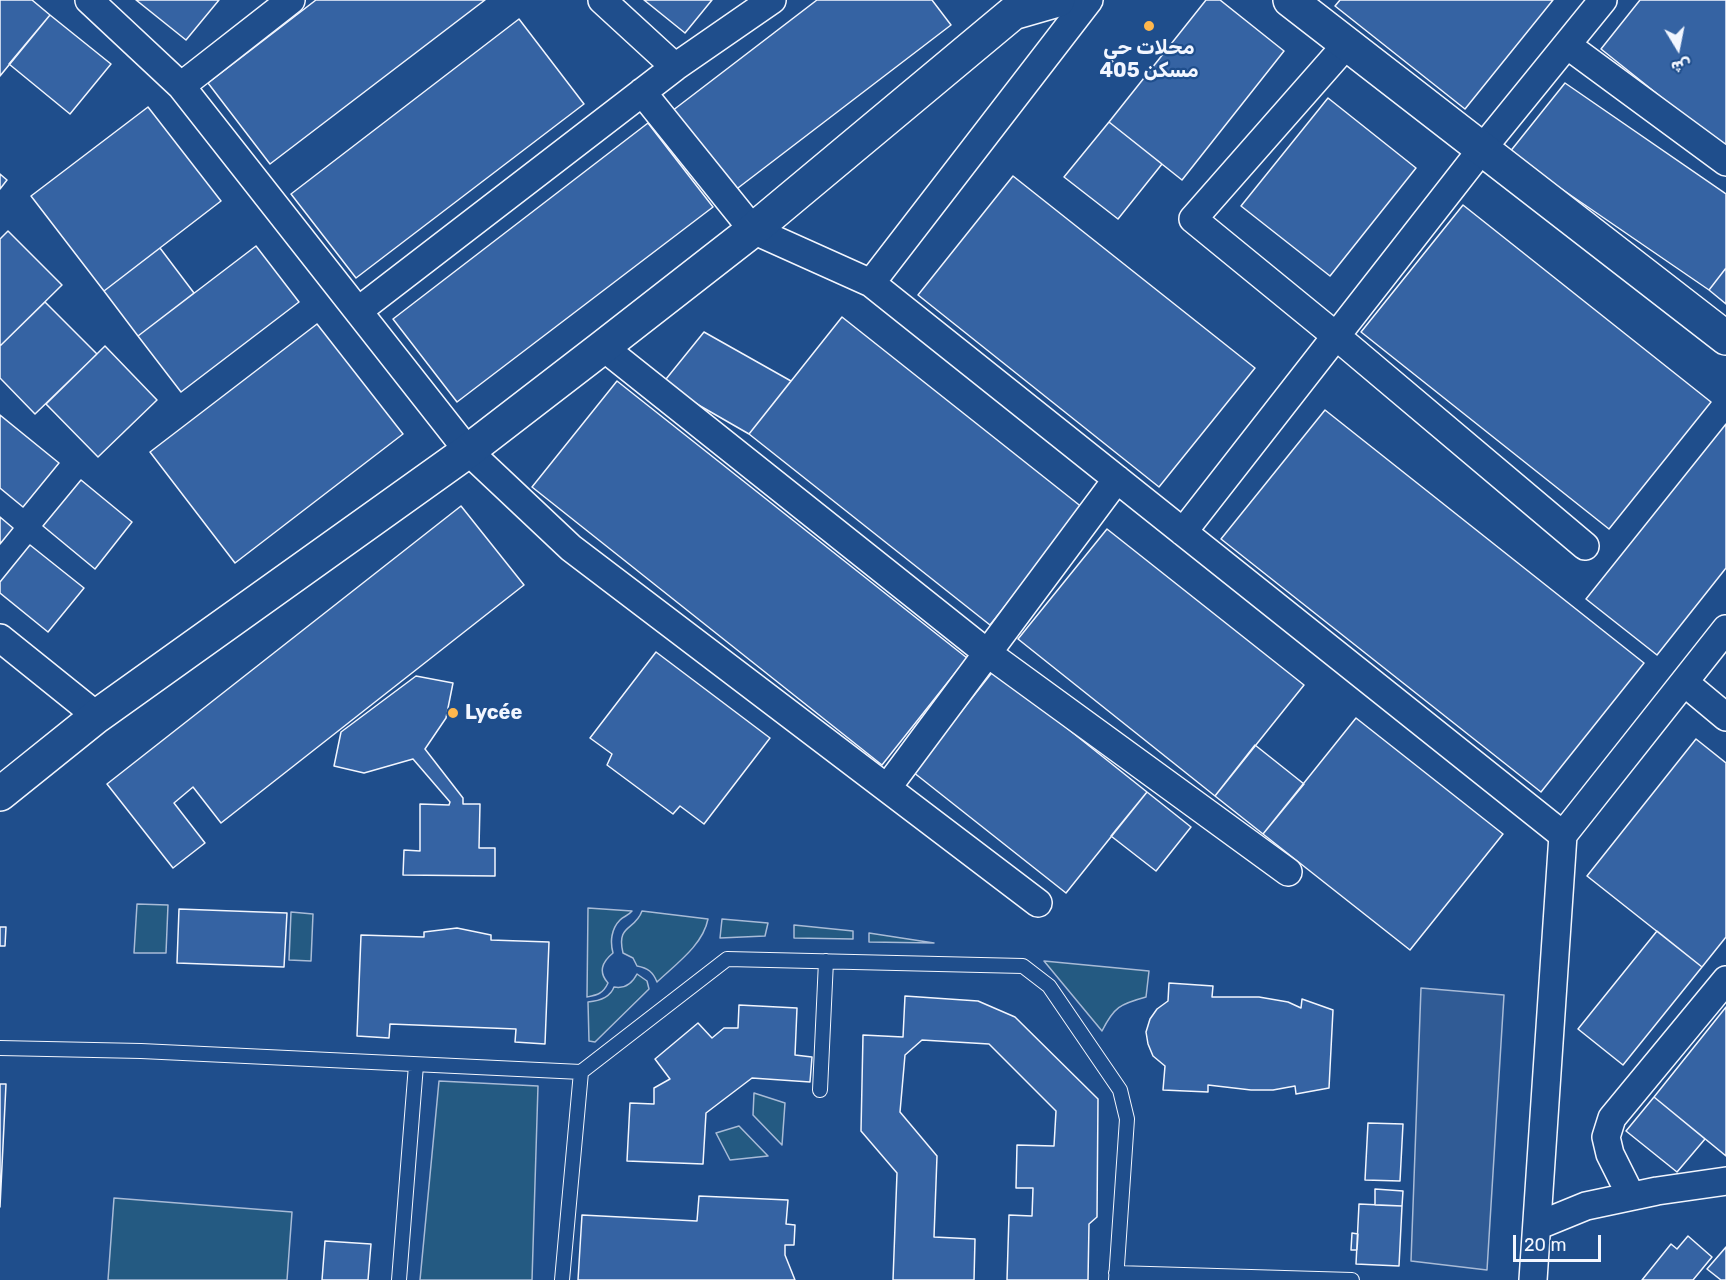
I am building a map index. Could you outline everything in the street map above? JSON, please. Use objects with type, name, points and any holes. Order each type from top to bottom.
[{"type":"main road","points":[[0,794],[97,716],[468,451],[603,347],[753,230],[1013,4],[1058,0]]},
{"type":"main road","points":[[1290,0],[1726,338]]},
{"type":"street","points":[[89,0],[181,86],[468,451],[571,548],[1038,903]]},
{"type":"street","points":[[181,86],[291,0]]},
{"type":"street","points":[[602,0],[675,67]]},
{"type":"street","points":[[358,311],[675,67],[772,0]]},
{"type":"street","points":[[871,283],[1089,0]]},
{"type":"street","points":[[1183,532],[1482,149],[1603,0]]},
{"type":"street","points":[[1347,44],[1193,219],[1585,546]]},
{"type":"street","points":[[1567,45],[1726,162]]},
{"type":"street","points":[[642,92],[753,230],[871,283],[1563,835]]},
{"type":"street","points":[[603,347],[986,652],[1288,872]]},
{"type":"street","points":[[887,788],[1117,479]]},
{"type":"street","points":[[1533,1280],[1563,835],[1726,629]]},
{"type":"street","points":[[0,638],[97,716]]},
{"type":"street","points":[[1684,682],[1726,717]]},
{"type":"street","points":[[1631,1196],[1610,1154],[1606,1137],[1612,1118],[1726,980]]},
{"type":"street","points":[[1537,1226],[1586,1206],[1631,1196],[1726,1181]]},
{"type":"lane","points":[[0,1048],[141,1051],[581,1072],[727,959],[1023,966],[1049,986],[1120,1090],[1127,1119],[1116,1276],[1352,1280]]},
{"type":"lane","points":[[820,1090],[826,961]]},
{"type":"lane","points":[[399,1280],[416,1065]]},
{"type":"lane","points":[[562,1280],[581,1072]]},
{"type":"shaded area","points":[[137,904],[168,905],[166,953],[134,953]]},
{"type":"shaded area","points":[[588,908],[632,911],[620,920],[613,931],[613,953],[606,960],[602,971],[608,983],[604,990],[587,997]]},
{"type":"shaded area","points":[[642,911],[708,919],[695,946],[657,982],[650,971],[637,966],[633,958],[623,953],[624,932],[635,922]]},
{"type":"shaded area","points":[[291,912],[313,914],[311,961],[289,960]]},
{"type":"shaded area","points":[[722,919],[768,923],[765,936],[720,938]]},
{"type":"shaded area","points":[[794,925],[853,931],[853,939],[794,938]]},
{"type":"shaded area","points":[[869,933],[934,943],[869,942]]},
{"type":"shaded area","points":[[1044,961],[1149,971],[1146,997],[1119,1008],[1110,1017],[1102,1031]]},
{"type":"shaded area","points":[[637,974],[647,981],[649,989],[595,1042],[589,1041],[588,1002],[604,998],[614,987],[628,985]]},
{"type":"shaded area","points":[[1421,988],[1504,995],[1487,1270],[1411,1261]]},
{"type":"shaded area","points":[[439,1081],[538,1086],[532,1280],[420,1280]]},
{"type":"shaded area","points":[[754,1093],[785,1103],[782,1145],[753,1115]]},
{"type":"shaded area","points":[[739,1126],[768,1156],[730,1160],[716,1133]]},
{"type":"shaded area","points":[[114,1198],[292,1212],[287,1280],[108,1280]]},
{"type":"building","points":[[0,0],[32,0],[50,15],[0,76]]},
{"type":"building","points":[[136,0],[219,0],[186,40]]},
{"type":"building","points":[[316,0],[485,0],[270,164],[208,83]]},
{"type":"building","points":[[644,0],[712,0],[685,33]]},
{"type":"building","points":[[817,0],[932,0],[951,25],[734,191],[672,111]]},
{"type":"building","points":[[1206,0],[1220,0],[1284,51],[1182,180],[1109,122]]},
{"type":"building","points":[[1340,0],[1553,0],[1465,109],[1335,6]]},
{"type":"building","points":[[1640,0],[1726,0],[1726,149],[1601,49]]},
{"type":"building","points":[[50,15],[111,64],[70,114],[9,64]]},
{"type":"building","points":[[519,19],[584,104],[356,278],[291,194]]},
{"type":"building","points":[[1565,83],[1726,194],[1726,268],[1709,290],[1509,153]]},
{"type":"building","points":[[1328,98],[1416,168],[1330,276],[1241,206]]},
{"type":"building","points":[[148,107],[221,201],[104,291],[31,196]]},
{"type":"building","points":[[1109,122],[1162,164],[1118,219],[1064,177]]},
{"type":"building","points":[[648,123],[713,207],[457,402],[393,319]]},
{"type":"building","points":[[0,174],[7,180],[0,189]]},
{"type":"building","points":[[1013,176],[1255,368],[1159,487],[918,295]]},
{"type":"building","points":[[1463,205],[1711,402],[1609,529],[1361,332]]},
{"type":"building","points":[[8,231],[62,285],[0,346],[0,239]]},
{"type":"building","points":[[256,246],[299,302],[181,392],[138,336]]},
{"type":"building","points":[[160,248],[194,293],[138,336],[104,291]]},
{"type":"building","points":[[1726,268],[1726,304],[1709,290]]},
{"type":"building","points":[[45,302],[97,354],[35,414],[0,378],[0,346]]},
{"type":"building","points":[[842,317],[1083,508],[990,625],[749,434]]},
{"type":"building","points":[[317,324],[403,434],[235,563],[150,452]]},
{"type":"building","points":[[704,332],[791,381],[749,434],[662,384]]},
{"type":"building","points":[[105,346],[157,400],[98,457],[46,404]]},
{"type":"building","points":[[617,381],[967,658],[882,765],[532,487]]},
{"type":"building","points":[[1325,410],[1644,663],[1541,792],[1221,539]]},
{"type":"building","points":[[0,415],[59,463],[23,507],[0,488]]},
{"type":"building","points":[[1726,424],[1726,568],[1657,655],[1586,599]]},
{"type":"building","points":[[81,480],[132,522],[95,569],[43,526]]},
{"type":"building","points":[[461,506],[524,585],[221,823],[193,787],[174,803],[205,843],[173,868],[107,784]]},
{"type":"building","points":[[0,517],[13,528],[0,544]]},
{"type":"building","points":[[1107,529],[1304,685],[1215,796],[1018,639]]},
{"type":"building","points":[[30,545],[84,588],[48,632],[0,593],[0,582]]},
{"type":"building","points":[[656,652],[770,738],[704,824],[680,806],[673,814],[607,765],[612,754],[590,738]]},
{"type":"building","points":[[994,670],[1147,792],[1066,893],[913,772]]},
{"type":"building","points":[[416,676],[453,683],[446,718],[425,749],[463,798],[463,804],[480,804],[479,848],[495,848],[495,876],[403,875],[404,850],[420,851],[420,804],[449,805],[450,802],[413,759],[364,773],[334,766],[341,732]]},
{"type":"building","points":[[1356,718],[1503,834],[1410,950],[1263,834]]},
{"type":"building","points":[[1696,739],[1726,763],[1726,937],[1702,967],[1587,876]]},
{"type":"building","points":[[1255,745],[1304,784],[1263,834],[1215,796]]},
{"type":"building","points":[[1147,792],[1191,827],[1156,871],[1111,836]]},
{"type":"building","points":[[179,909],[287,913],[284,967],[177,963]]},
{"type":"building","points":[[0,927],[6,927],[5,946],[0,946]]},
{"type":"building","points":[[457,928],[491,935],[491,940],[549,942],[545,1044],[515,1042],[516,1029],[390,1024],[389,1038],[357,1036],[361,935],[424,937],[424,932]]},
{"type":"building","points":[[1657,931],[1702,967],[1623,1065],[1578,1029]]},
{"type":"building","points":[[1169,983],[1213,986],[1212,997],[1259,997],[1288,1002],[1301,1008],[1302,999],[1333,1010],[1329,1088],[1296,1094],[1295,1086],[1273,1090],[1251,1090],[1208,1085],[1208,1092],[1163,1090],[1165,1066],[1153,1056],[1146,1032],[1150,1019],[1157,1009],[1168,1001]]},
{"type":"building","points":[[905,996],[978,1001],[1015,1017],[1098,1099],[1097,1217],[1089,1224],[1088,1280],[1007,1280],[1009,1215],[1032,1216],[1033,1188],[1016,1188],[1017,1145],[1054,1146],[1056,1111],[989,1044],[922,1040],[905,1055],[900,1112],[937,1156],[934,1237],[975,1239],[974,1280],[893,1280],[897,1173],[861,1131],[863,1035],[903,1037]]},
{"type":"building","points":[[739,1005],[797,1008],[795,1055],[812,1057],[810,1082],[752,1078],[706,1113],[703,1164],[627,1161],[630,1103],[654,1104],[654,1088],[670,1079],[655,1059],[698,1023],[712,1038],[724,1028],[738,1028]]},
{"type":"building","points":[[1726,1007],[1726,1156],[1654,1097]]},
{"type":"building","points":[[0,1084],[6,1084],[0,1207]]},
{"type":"building","points":[[1654,1097],[1705,1139],[1677,1172],[1626,1131]]},
{"type":"building","points":[[1368,1123],[1403,1124],[1400,1181],[1365,1180]]},
{"type":"building","points":[[1375,1189],[1403,1191],[1402,1206],[1375,1205]]},
{"type":"building","points":[[699,1196],[788,1200],[786,1224],[795,1225],[794,1245],[785,1245],[785,1255],[795,1280],[578,1280],[582,1215],[697,1221]]},
{"type":"building","points":[[1359,1204],[1402,1206],[1399,1266],[1356,1264]]},
{"type":"building","points":[[1352,1233],[1358,1234],[1357,1250],[1351,1250]]},
{"type":"building","points":[[1688,1236],[1712,1257],[1693,1280],[1642,1280],[1671,1244],[1677,1249]]},
{"type":"building","points":[[325,1241],[371,1244],[368,1280],[322,1280]]},
{"type":"building","points":[[1726,1247],[1726,1280],[1721,1280],[1707,1269]]},
{"type":"place","name":"محلات حي 405 مسكن","points":[[1149,26]]},
{"type":"place","name":"Lycée","points":[[453,713]]}]
